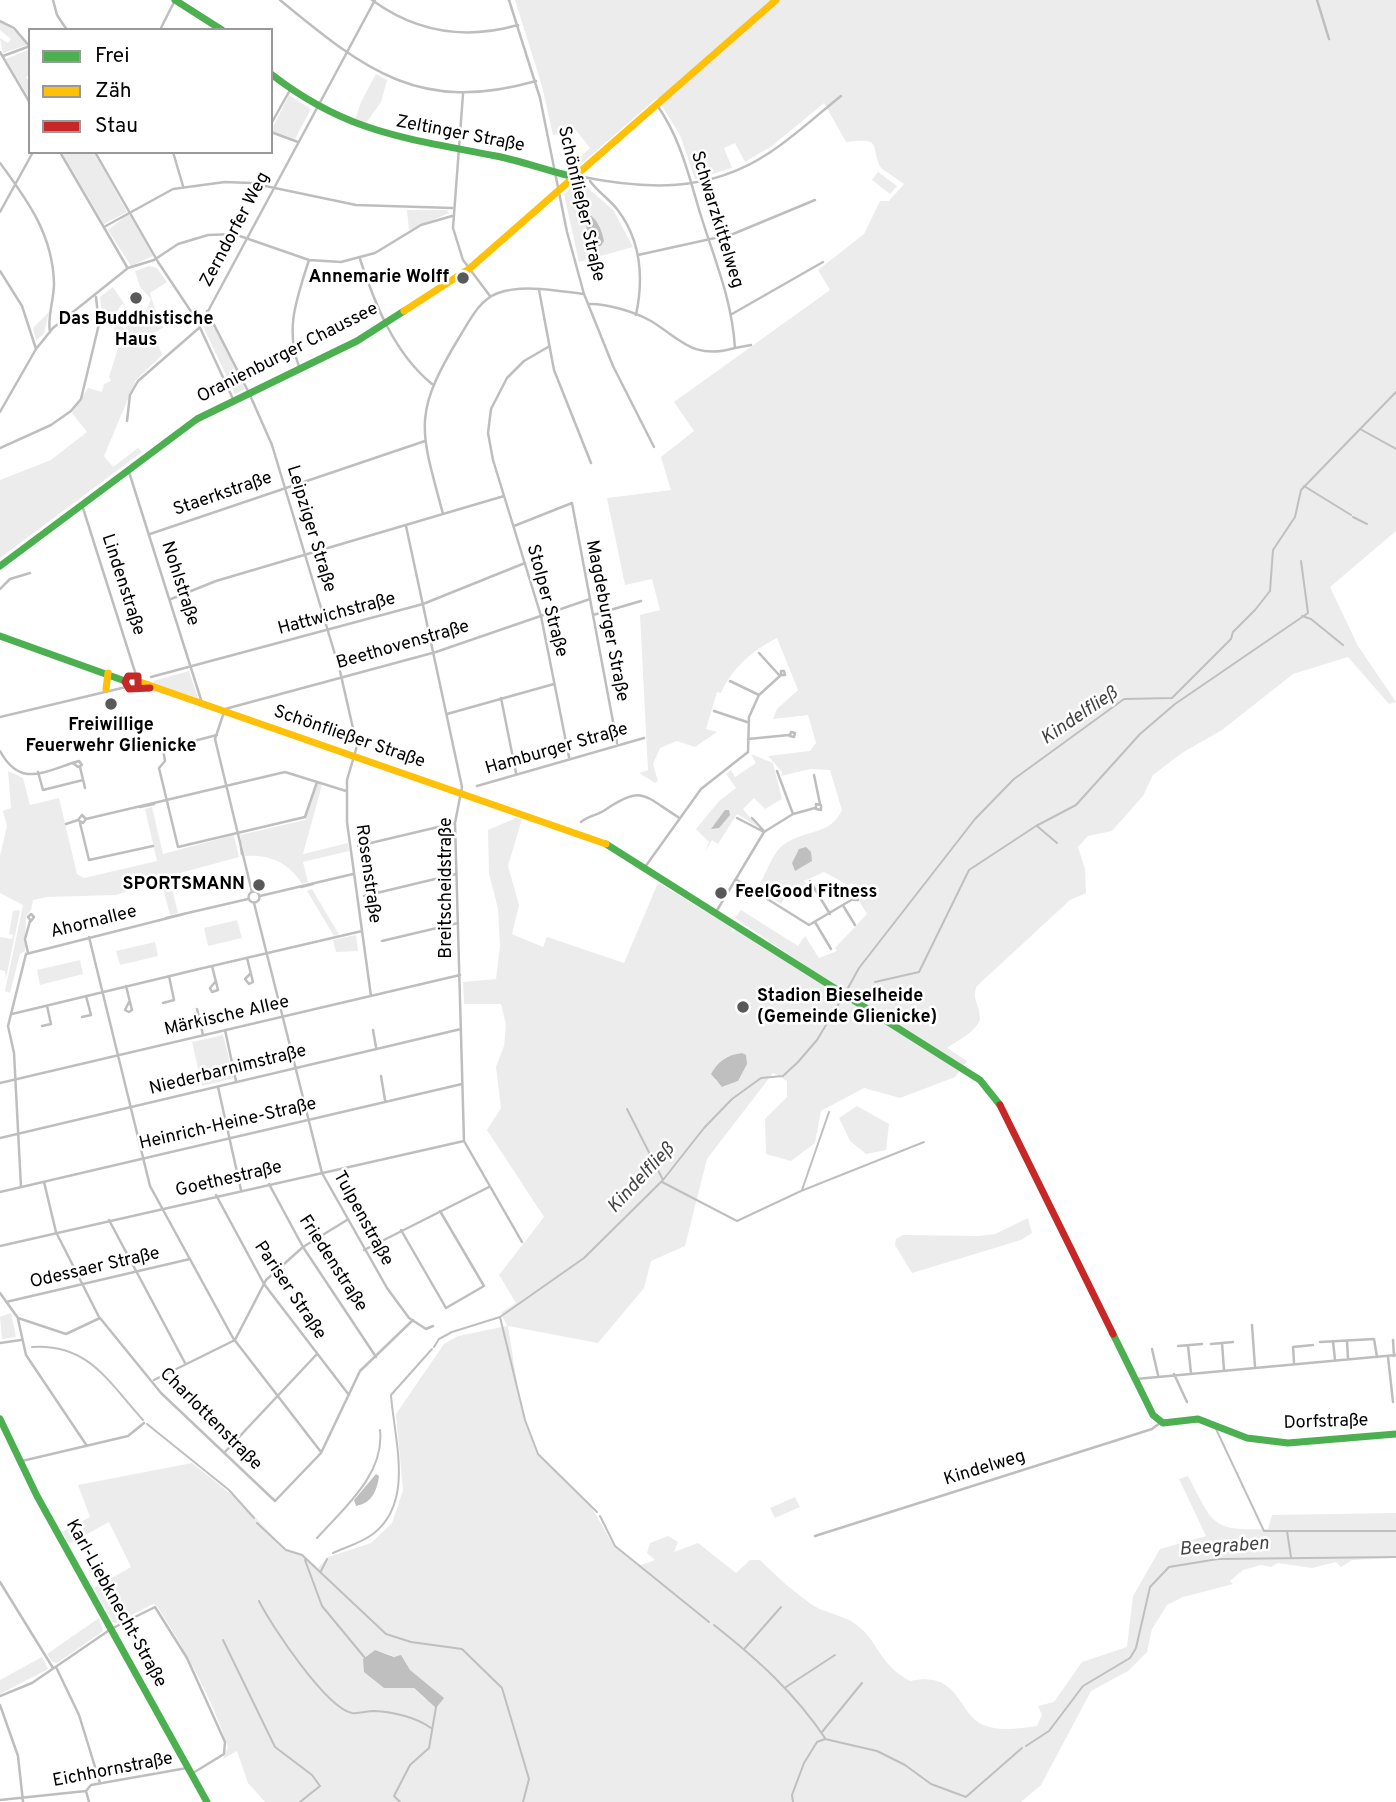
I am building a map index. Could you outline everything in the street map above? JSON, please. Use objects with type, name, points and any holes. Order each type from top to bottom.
[{"type":"main road","points":[[175,0],[219,28]]},
{"type":"main road","name":"Oranienburger Chaussee","points":[[0,566],[197,419],[300,369],[385,323],[469,269],[776,0]]},
{"type":"main road","name":"Zeltinger Straße","points":[[273,76],[317,106],[384,136],[574,177]]},
{"type":"main road","name":"Schönfließer Straße","points":[[0,636],[594,838],[645,867],[989,1088],[1160,1423]]},
{"type":"main road","points":[[107,673],[109,688]]},
{"type":"main road","name":"Karl-Liebknecht-Straße","points":[[0,1419],[20,1462],[208,1802]]},
{"type":"main road","name":"Dorfstraße","points":[[1160,1423],[1195,1419],[1256,1440],[1349,1441],[1396,1434]]},
{"type":"street","points":[[53,0],[57,15],[66,28]]},
{"type":"street","points":[[161,28],[175,0]]},
{"type":"street","points":[[280,0],[347,53],[401,82],[432,91],[463,94],[497,91],[536,81]]},
{"type":"street","name":"Schönfließer Straße","points":[[509,0],[536,81],[584,294],[613,366],[654,447]]},
{"type":"street","points":[[1317,0],[1329,39]]},
{"type":"street","points":[[374,1],[404,20],[441,31],[478,33],[518,25]]},
{"type":"street","name":"Zerndorfer Weg","points":[[127,421],[131,395],[138,381],[200,326],[374,1]]},
{"type":"street","points":[[0,21],[16,30],[28,45]]},
{"type":"street","points":[[2,57],[28,48]]},
{"type":"street","points":[[0,52],[28,100]]},
{"type":"street","points":[[273,120],[291,89]]},
{"type":"street","points":[[463,94],[452,216],[456,241],[469,269],[490,297]]},
{"type":"street","points":[[574,177],[657,187],[692,184],[722,177],[751,164],[841,96]]},
{"type":"street","name":"Schwarzkittelweg","points":[[657,105],[680,146],[732,314],[735,348]]},
{"type":"street","points":[[273,133],[298,142]]},
{"type":"street","points":[[0,212],[32,154]]},
{"type":"street","points":[[61,154],[128,268]]},
{"type":"street","points":[[95,154],[156,258],[200,326],[234,400]]},
{"type":"street","points":[[174,154],[183,186]]},
{"type":"street","points":[[0,163],[38,217],[50,252],[54,290],[50,331]]},
{"type":"street","points":[[589,179],[622,216],[638,255],[641,279],[636,315]]},
{"type":"street","points":[[104,228],[183,186],[241,182],[368,206],[452,208]]},
{"type":"street","points":[[638,255],[710,241],[775,219],[816,200]]},
{"type":"street","points":[[0,412],[36,349],[50,331],[128,268],[156,258],[195,237],[221,234],[247,237],[309,260],[332,263],[360,259],[382,250],[421,225],[452,216]]},
{"type":"street","points":[[360,259],[385,323],[401,349],[432,384]]},
{"type":"street","points":[[300,369],[292,344],[291,324],[309,260]]},
{"type":"street","points":[[732,314],[823,262]]},
{"type":"street","points":[[0,271],[22,306],[36,349]]},
{"type":"street","points":[[443,514],[425,441],[424,414],[432,384],[469,320],[490,297],[507,291],[539,290],[584,294]]},
{"type":"street","points":[[539,290],[548,347],[591,463]]},
{"type":"street","points":[[0,448],[51,425],[71,411],[81,399],[99,324],[100,308],[96,296]]},
{"type":"street","points":[[588,304],[636,315],[653,322],[685,346],[712,352],[751,345]]},
{"type":"street","name":"Leipziger Straße","points":[[207,311],[272,444],[340,677],[357,746],[354,757]]},
{"type":"street","name":"Stolper Straße","points":[[548,347],[515,369],[499,391],[488,424],[492,453],[541,616],[569,757]]},
{"type":"street","name":"Staerkstraße","points":[[149,534],[425,441]]},
{"type":"street","name":"Nohlstraße","points":[[127,470],[193,666],[203,706]]},
{"type":"street","points":[[171,599],[216,581],[504,496]]},
{"type":"street","name":"Magdeburger Straße","points":[[514,526],[572,503],[617,743]]},
{"type":"street","name":"Lindenstraße","points":[[82,504],[129,681]]},
{"type":"street","name":"Breitscheidstraße","points":[[406,526],[463,794],[455,823],[464,1141],[522,1242]]},
{"type":"street","name":"Hattwichstraße","points":[[151,677],[328,632],[423,604],[525,563]]},
{"type":"street","points":[[0,589],[10,579],[30,573]]},
{"type":"street","name":"Beethovenstraße","points":[[224,712],[231,705],[434,653],[590,599]]},
{"type":"street","points":[[593,615],[641,601]]},
{"type":"street","points":[[645,867],[678,817],[706,784],[747,754],[747,723],[760,695],[780,676],[759,653]]},
{"type":"street","points":[[0,717],[129,681]]},
{"type":"street","points":[[730,681],[760,695]]},
{"type":"street","points":[[447,714],[554,684]]},
{"type":"street","points":[[501,698],[516,773]]},
{"type":"street","points":[[714,711],[747,723]]},
{"type":"street","points":[[224,712],[217,735],[226,786],[252,892],[248,899],[254,903],[260,896],[353,874]]},
{"type":"street","points":[[217,735],[163,749],[165,761],[158,765],[177,847],[305,817],[317,782]]},
{"type":"street","points":[[748,739],[789,735]]},
{"type":"street","name":"Hamburger Straße","points":[[477,786],[569,757],[609,749],[617,743],[644,738]]},
{"type":"street","points":[[0,751],[14,772],[27,775],[80,761],[85,788]]},
{"type":"street","name":"Rosenstraße","points":[[354,757],[346,791],[353,874],[371,996]]},
{"type":"street","points":[[778,771],[793,814]]},
{"type":"street","points":[[38,772],[43,790],[83,780]]},
{"type":"street","points":[[153,846],[89,860],[80,816],[86,819],[287,772],[346,791]]},
{"type":"street","points":[[716,912],[764,832],[793,814],[820,804],[814,775]]},
{"type":"street","points":[[581,822],[624,796],[634,794],[645,796],[678,817]]},
{"type":"street","points":[[737,818],[764,832]]},
{"type":"street","points":[[752,818],[764,832]]},
{"type":"street","points":[[66,824],[80,822]]},
{"type":"street","points":[[358,846],[455,823]]},
{"type":"street","points":[[364,895],[456,874]]},
{"type":"street","points":[[737,880],[807,924],[830,914],[853,899]]},
{"type":"street","points":[[810,881],[830,914]]},
{"type":"street","points":[[252,892],[260,896]]},
{"type":"street","name":"Ahornallee","points":[[28,953],[248,899]]},
{"type":"street","name":"Tulpenstraße","points":[[254,903],[322,1174],[363,1250],[387,1288],[413,1320]]},
{"type":"street","points":[[843,905],[855,925]]},
{"type":"street","name":"Ahornallee","points":[[21,1187],[14,1053],[8,1026],[28,953],[25,939],[30,921]]},
{"type":"street","points":[[815,922],[831,948]]},
{"type":"street","points":[[382,941],[458,923]]},
{"type":"street","points":[[11,1014],[362,931]]},
{"type":"street","points":[[89,937],[150,1186],[235,1340],[321,1453],[360,1371],[413,1320],[426,1329],[433,1326]]},
{"type":"street","points":[[247,958],[250,974]]},
{"type":"street","points":[[212,966],[216,981]]},
{"type":"street","name":"Märkische Allee","points":[[0,1083],[460,975]]},
{"type":"street","points":[[163,1003],[174,1000],[169,976]]},
{"type":"street","points":[[126,986],[130,1002]]},
{"type":"street","points":[[82,1017],[91,1015],[86,996]]},
{"type":"street","points":[[43,1026],[51,1024],[47,1006]]},
{"type":"street","points":[[197,1009],[203,1035]]},
{"type":"street","name":"Niederbarnimstraße","points":[[0,1138],[461,1029]]},
{"type":"street","points":[[225,1030],[236,1082]]},
{"type":"street","points":[[373,1030],[376,1048]]},
{"type":"street","points":[[381,1076],[385,1100]]},
{"type":"street","name":"Heinrich-Heine-Straße","points":[[0,1192],[462,1084]]},
{"type":"street","points":[[218,1086],[241,1190]]},
{"type":"street","name":"Goethestraße","points":[[0,1246],[464,1141]]},
{"type":"street","name":"Charlottenstraße","points":[[44,1182],[56,1232],[100,1318],[169,1402],[274,1501],[279,1500],[321,1453]]},
{"type":"street","name":"Friedenstraße","points":[[269,1183],[303,1247],[376,1357]]},
{"type":"street","points":[[363,1250],[489,1187]]},
{"type":"street","name":"Pariser Straße","points":[[216,1195],[264,1284],[349,1395]]},
{"type":"street","points":[[401,1230],[446,1308],[484,1286],[440,1211]]},
{"type":"street","points":[[109,1220],[185,1363]]},
{"type":"street","points":[[153,1381],[235,1340],[264,1284],[303,1247],[347,1220]]},
{"type":"street","name":"Odessaer Straße","points":[[6,1303],[190,1259]]},
{"type":"street","points":[[0,1293],[18,1318],[26,1355],[87,1446]]},
{"type":"street","points":[[18,1318],[66,1334],[100,1318]]},
{"type":"street","points":[[1252,1325],[1255,1367]]},
{"type":"street","points":[[1320,1342],[1374,1339],[1377,1357]]},
{"type":"street","points":[[0,1343],[21,1340]]},
{"type":"street","points":[[1136,1379],[1395,1355],[1393,1340]]},
{"type":"street","points":[[1333,1341],[1335,1360]]},
{"type":"street","points":[[1347,1341],[1348,1359]]},
{"type":"street","points":[[1211,1344],[1233,1342]]},
{"type":"street","points":[[1222,1343],[1224,1370]]},
{"type":"street","points":[[1178,1346],[1202,1345]]},
{"type":"street","points":[[1294,1364],[1293,1347],[1313,1345]]},
{"type":"street","points":[[1188,1346],[1191,1373]]},
{"type":"street","points":[[1152,1349],[1158,1376]]},
{"type":"street","points":[[224,1453],[317,1354]]},
{"type":"street","points":[[1388,1356],[1393,1402]]},
{"type":"street","points":[[1174,1374],[1187,1402]]},
{"type":"street","points":[[20,1462],[128,1436],[145,1423]]},
{"type":"street","name":"Kindelweg","points":[[815,1536],[1152,1430],[1160,1423]]},
{"type":"street","points":[[0,1582],[54,1667],[79,1715],[100,1783]]},
{"type":"street","points":[[0,1696],[32,1683],[111,1629],[155,1607],[187,1658],[226,1749],[224,1754],[189,1771]]},
{"type":"street","points":[[0,1705],[18,1756],[23,1801]]},
{"type":"street","name":"Eichhornstraße","points":[[0,1800],[23,1801],[86,1791],[91,1784],[189,1771]]},
{"type":"street","points":[[86,1791],[89,1802]]},
{"type":"shaded area","points":[[515,0],[1396,0],[1396,531],[1330,587],[1358,646],[1396,702],[1389,704],[1348,657],[1293,674],[1222,730],[1182,753],[1153,775],[1143,796],[1112,831],[1088,836],[1078,847],[1085,869],[1086,893],[1070,900],[977,986],[975,998],[980,1013],[979,1022],[967,1035],[947,1048],[967,1061],[955,1077],[900,1098],[864,1088],[821,1111],[815,1143],[791,1161],[766,1154],[765,1119],[787,1097],[787,1081],[773,1073],[707,1159],[685,1246],[651,1261],[644,1288],[598,1343],[508,1326],[520,1402],[536,1452],[590,1505],[614,1546],[638,1566],[655,1560],[647,1553],[650,1543],[668,1536],[678,1542],[674,1552],[698,1543],[736,1573],[750,1560],[760,1560],[814,1606],[854,1623],[899,1674],[910,1681],[926,1679],[948,1687],[974,1719],[990,1727],[1010,1729],[1037,1726],[1042,1715],[1038,1706],[1054,1702],[1082,1662],[1127,1647],[1133,1596],[1160,1549],[1206,1536],[1179,1479],[1188,1476],[1203,1505],[1216,1522],[1235,1528],[1268,1529],[1272,1515],[1396,1513],[1396,1558],[1352,1560],[1341,1567],[1336,1562],[1312,1568],[1278,1563],[1271,1567],[1261,1565],[1243,1570],[1230,1581],[1233,1584],[1183,1597],[1167,1605],[1152,1629],[1147,1652],[1128,1671],[1091,1691],[1041,1785],[1021,1802],[265,1802],[248,1783],[237,1751],[223,1759],[228,1747],[214,1710],[188,1657],[157,1606],[153,1604],[116,1623],[94,1588],[131,1567],[109,1522],[69,1544],[62,1532],[90,1517],[78,1485],[192,1463],[241,1502],[284,1548],[303,1554],[318,1568],[328,1557],[371,1543],[392,1523],[403,1490],[396,1414],[444,1344],[458,1336],[507,1326],[501,1313],[516,1303],[499,1275],[544,1217],[487,1130],[501,1108],[496,1067],[504,1046],[506,1025],[501,1004],[464,1004],[463,982],[496,979],[500,946],[498,909],[489,873],[488,830],[516,818],[522,819],[508,866],[519,905],[512,934],[543,947],[547,937],[624,963],[658,883],[730,926],[733,932],[736,929],[805,971],[809,968],[735,918],[741,910],[798,946],[805,936],[819,958],[837,951],[835,948],[867,914],[859,901],[863,895],[852,883],[848,885],[824,872],[804,881],[806,884],[786,895],[781,904],[757,889],[775,854],[783,845],[831,824],[842,810],[830,770],[810,769],[781,776],[782,772],[768,756],[810,751],[816,743],[808,715],[773,719],[777,709],[798,690],[777,638],[744,661],[731,675],[721,693],[717,692],[706,729],[717,732],[695,747],[677,741],[660,748],[653,764],[658,781],[655,783],[639,773],[648,770],[640,615],[660,610],[652,579],[625,585],[607,498],[671,490],[661,457],[694,431],[674,402],[830,290],[818,270],[864,234],[880,201],[889,201],[904,184],[881,168],[871,142],[846,142],[824,103],[772,146],[745,162],[735,143],[724,148],[732,168],[695,179],[680,135],[657,98],[573,171],[566,173],[559,168],[567,170],[590,148],[576,130],[553,135],[542,86]],"holes":[[[742,1053],[738,1081],[723,1087],[715,1080],[713,1070],[726,1057]],[[375,1650],[402,1659],[426,1700],[414,1688],[376,1682],[363,1659]]]},
{"type":"shaded area","points":[[0,21],[15,30],[27,45],[3,53],[0,38],[8,43],[11,39],[0,30]]},
{"type":"shaded area","points":[[28,50],[28,96],[6,59]]},
{"type":"shaded area","points":[[376,74],[387,80],[381,102],[366,123],[358,121],[374,128],[373,130],[354,123],[361,102]]},
{"type":"shaded area","points":[[289,95],[311,109],[295,139],[273,132]]},
{"type":"shaded area","points":[[63,154],[95,154],[127,212],[104,224]]},
{"type":"shaded area","points":[[878,172],[897,186],[890,194],[872,180]]},
{"type":"shaded area","points":[[580,181],[614,211],[633,247],[579,262],[564,194]],"holes":[[[585,213],[600,227],[589,242]]]},
{"type":"shaded area","points":[[407,210],[447,210],[449,213],[409,230]]},
{"type":"shaded area","points":[[585,213],[595,220],[600,228],[604,241],[601,246],[593,246],[587,235]]},
{"type":"shaded area","points":[[130,215],[153,256],[131,266],[108,230]]},
{"type":"shaded area","points":[[149,266],[157,268],[167,282],[150,293],[160,325],[164,327],[154,333],[162,355],[136,380],[104,456],[113,467],[138,448],[142,452],[0,558],[0,480],[51,460],[87,432],[72,413],[88,388],[102,392],[104,384],[111,381],[109,377],[123,332],[114,330],[116,323],[125,329],[132,318],[141,323],[151,299],[140,287],[135,271]]},
{"type":"shaded area","points":[[113,287],[125,305],[122,304],[114,316],[102,314],[100,297]]},
{"type":"shaded area","points":[[49,312],[44,333],[36,341],[33,328]]},
{"type":"shaded area","points":[[206,316],[210,317],[245,389],[235,394],[202,324]]},
{"type":"shaded area","points":[[189,671],[198,698],[154,684],[153,681]]},
{"type":"shaded area","points":[[751,754],[773,763],[782,799],[765,809],[754,798],[743,809],[758,827],[737,814],[718,844],[712,840],[705,852],[709,842],[696,829],[719,801],[736,788],[726,774],[731,770],[735,777],[756,763]]},
{"type":"shaded area","points":[[8,771],[23,778],[30,805],[59,798],[77,874],[84,878],[157,861],[145,809],[152,807],[163,854],[234,835],[239,857],[169,876],[178,913],[170,915],[161,880],[116,895],[47,897],[33,900],[31,910],[26,916],[25,951],[20,954],[10,993],[5,991],[23,905],[0,893],[0,856],[7,826],[3,811],[11,808]]},
{"type":"shaded area","points":[[317,783],[322,785],[303,854],[348,843],[349,851],[303,862],[308,882],[302,884],[291,870],[278,861],[245,856],[240,835],[305,820]]},
{"type":"shaded area","points":[[725,810],[729,810],[730,815],[719,828],[711,829]]},
{"type":"shaded area","points":[[806,847],[811,852],[812,861],[795,871],[792,863],[799,849]]},
{"type":"shaded area","points":[[312,889],[339,934],[334,936],[307,891]]},
{"type":"shaded area","points":[[13,911],[20,911],[6,978],[5,971],[0,970],[0,937],[12,939],[13,935],[9,934]]},
{"type":"shaded area","points":[[237,920],[242,938],[208,946],[204,928]]},
{"type":"shaded area","points":[[356,935],[358,951],[336,952],[333,940]]},
{"type":"shaded area","points":[[155,942],[158,956],[120,965],[116,951]]},
{"type":"shaded area","points":[[80,960],[83,974],[40,985],[37,970]]},
{"type":"shaded area","points":[[223,1035],[234,1078],[202,1086],[192,1042]]},
{"type":"shaded area","points":[[742,1053],[746,1055],[747,1064],[738,1081],[722,1087],[711,1074],[724,1059]]},
{"type":"shaded area","points":[[857,1106],[889,1124],[886,1150],[866,1154],[850,1141],[839,1118]]},
{"type":"shaded area","points":[[1028,1218],[1032,1233],[1021,1240],[912,1273],[895,1245],[896,1239],[903,1235],[995,1234]]},
{"type":"shaded area","points":[[11,1313],[16,1337],[2,1339],[0,1317]]},
{"type":"shaded area","points":[[376,1474],[379,1476],[373,1496],[356,1506],[354,1500]]},
{"type":"shaded area","points":[[795,1497],[800,1507],[775,1518],[770,1508]]},
{"type":"shaded area","points":[[99,1618],[103,1631],[57,1663],[53,1662],[47,1654]]},
{"type":"shaded area","points":[[375,1650],[394,1657],[401,1655],[410,1670],[444,1698],[436,1708],[414,1688],[384,1688],[364,1672],[363,1659]]},
{"type":"shaded area","points":[[42,1657],[48,1669],[0,1694],[0,1680]]},
{"type":"waterway","name":"Kindelfließ","points":[[848,988],[859,968],[975,819],[1014,779],[1124,699],[1172,698],[1231,639],[1233,632],[1270,591],[1273,550],[1295,517],[1301,490],[1396,392]]},
{"type":"waterway","points":[[1360,429],[1396,449]]},
{"type":"waterway","points":[[1304,486],[1351,515]]},
{"type":"waterway","points":[[1353,517],[1367,524]]},
{"type":"waterway","name":"Kindelfließ","points":[[875,982],[919,972],[969,870],[1036,826],[1076,805],[1140,734],[1175,704],[1308,613],[1301,561]]},
{"type":"waterway","points":[[1302,616],[1311,619],[1343,645]]},
{"type":"waterway","points":[[1037,826],[1057,843]]},
{"type":"waterway","name":"Kindelfließ","points":[[434,1347],[439,1339],[452,1332],[500,1317],[584,1258],[663,1180],[704,1128],[732,1099],[761,1078],[783,1076],[798,1062],[817,1040],[841,1000]]},
{"type":"waterway","points":[[627,1109],[663,1180]]},
{"type":"waterway","points":[[802,1190],[829,1112]]},
{"type":"waterway","points":[[662,1182],[737,1221],[801,1191],[924,1142]]},
{"type":"waterway","points":[[500,1317],[525,1420],[538,1454],[597,1512]]},
{"type":"waterway","points":[[32,1347],[52,1347],[83,1359],[108,1380],[143,1420]]},
{"type":"waterway","name":"Kindelfließ","points":[[333,1553],[373,1534],[386,1521],[394,1505],[399,1469],[391,1395],[432,1349]]},
{"type":"waterway","points":[[147,1424],[229,1490],[254,1518]]},
{"type":"waterway","points":[[1216,1429],[1264,1531],[1396,1531]]},
{"type":"waterway","name":"Kindelfließ","points":[[317,1538],[350,1502],[369,1476],[380,1446],[380,1430]]},
{"type":"waterway","points":[[600,1516],[615,1546],[709,1622]]},
{"type":"waterway","name":"Kindelfließ","points":[[257,1523],[286,1550],[302,1555],[386,1634],[411,1642],[462,1649],[502,1688],[529,1779],[523,1802]]},
{"type":"waterway","points":[[1287,1531],[1291,1557]]},
{"type":"waterway","name":"Beegraben","points":[[1026,1746],[1049,1731],[1083,1686],[1130,1658],[1136,1648],[1150,1587],[1169,1567],[1218,1559],[1396,1557]]},
{"type":"waterway","points":[[321,1571],[327,1559]]},
{"type":"waterway","points":[[305,1560],[322,1606],[365,1658]]},
{"type":"waterway","points":[[259,1601],[300,1664],[341,1708],[352,1713],[374,1711],[396,1714],[431,1728]]},
{"type":"waterway","points":[[745,1648],[781,1607]]},
{"type":"waterway","points":[[714,1625],[774,1677],[801,1706],[825,1738]]},
{"type":"waterway","points":[[223,1640],[275,1747],[312,1775],[320,1786],[300,1802]]},
{"type":"waterway","points":[[786,1687],[835,1655]]},
{"type":"waterway","points":[[822,1732],[862,1683]]},
{"type":"waterway","points":[[400,1802],[394,1796],[410,1765],[429,1748],[436,1707]]},
{"type":"waterway","name":"Beegraben","points":[[793,1802],[792,1795],[804,1763],[817,1742],[825,1739],[877,1751],[905,1765],[931,1784],[966,1797]]},
{"type":"waterway","name":"Beegraben","points":[[967,1796],[1022,1748]]},
{"type":"traffic: fast","points":[[175,0],[219,28]]},
{"type":"traffic: fast","points":[[273,75],[325,109],[378,130],[506,158],[574,177]]},
{"type":"traffic: fast","points":[[0,566],[197,419],[357,341],[404,311]]},
{"type":"traffic: fast","points":[[0,636],[125,681]]},
{"type":"traffic: fast","points":[[606,844],[980,1080],[1000,1105]]},
{"type":"traffic: fast","points":[[1113,1334],[1153,1415],[1163,1423],[1198,1419],[1247,1438],[1288,1443],[1396,1434]]},
{"type":"traffic: fast","points":[[0,1419],[37,1496],[207,1802]]},
{"type":"traffic: slow","points":[[404,311],[469,269],[776,0]]},
{"type":"traffic: slow","points":[[106,689],[108,673]]},
{"type":"traffic: slow","points":[[140,682],[606,844]]},
{"type":"traffic: jam","points":[[138,687],[138,676],[128,676],[125,682],[129,689],[150,688]]},
{"type":"traffic: jam","points":[[1000,1105],[1113,1334]]},
{"type":"place","name":"Annemarie Wolff","points":[[463,278]]},
{"type":"place","name":"Das Buddhistische Haus","points":[[136,298]]},
{"type":"place","name":"Freiwillige Feuerwehr Glienicke","points":[[111,704]]},
{"type":"place","name":"SPORTSMANN","points":[[259,885]]},
{"type":"place","name":"FeelGood Fitness","points":[[721,893]]},
{"type":"place","name":"Stadion Bieselheide (Gemeinde Glienicke)","points":[[743,1007]]}]
